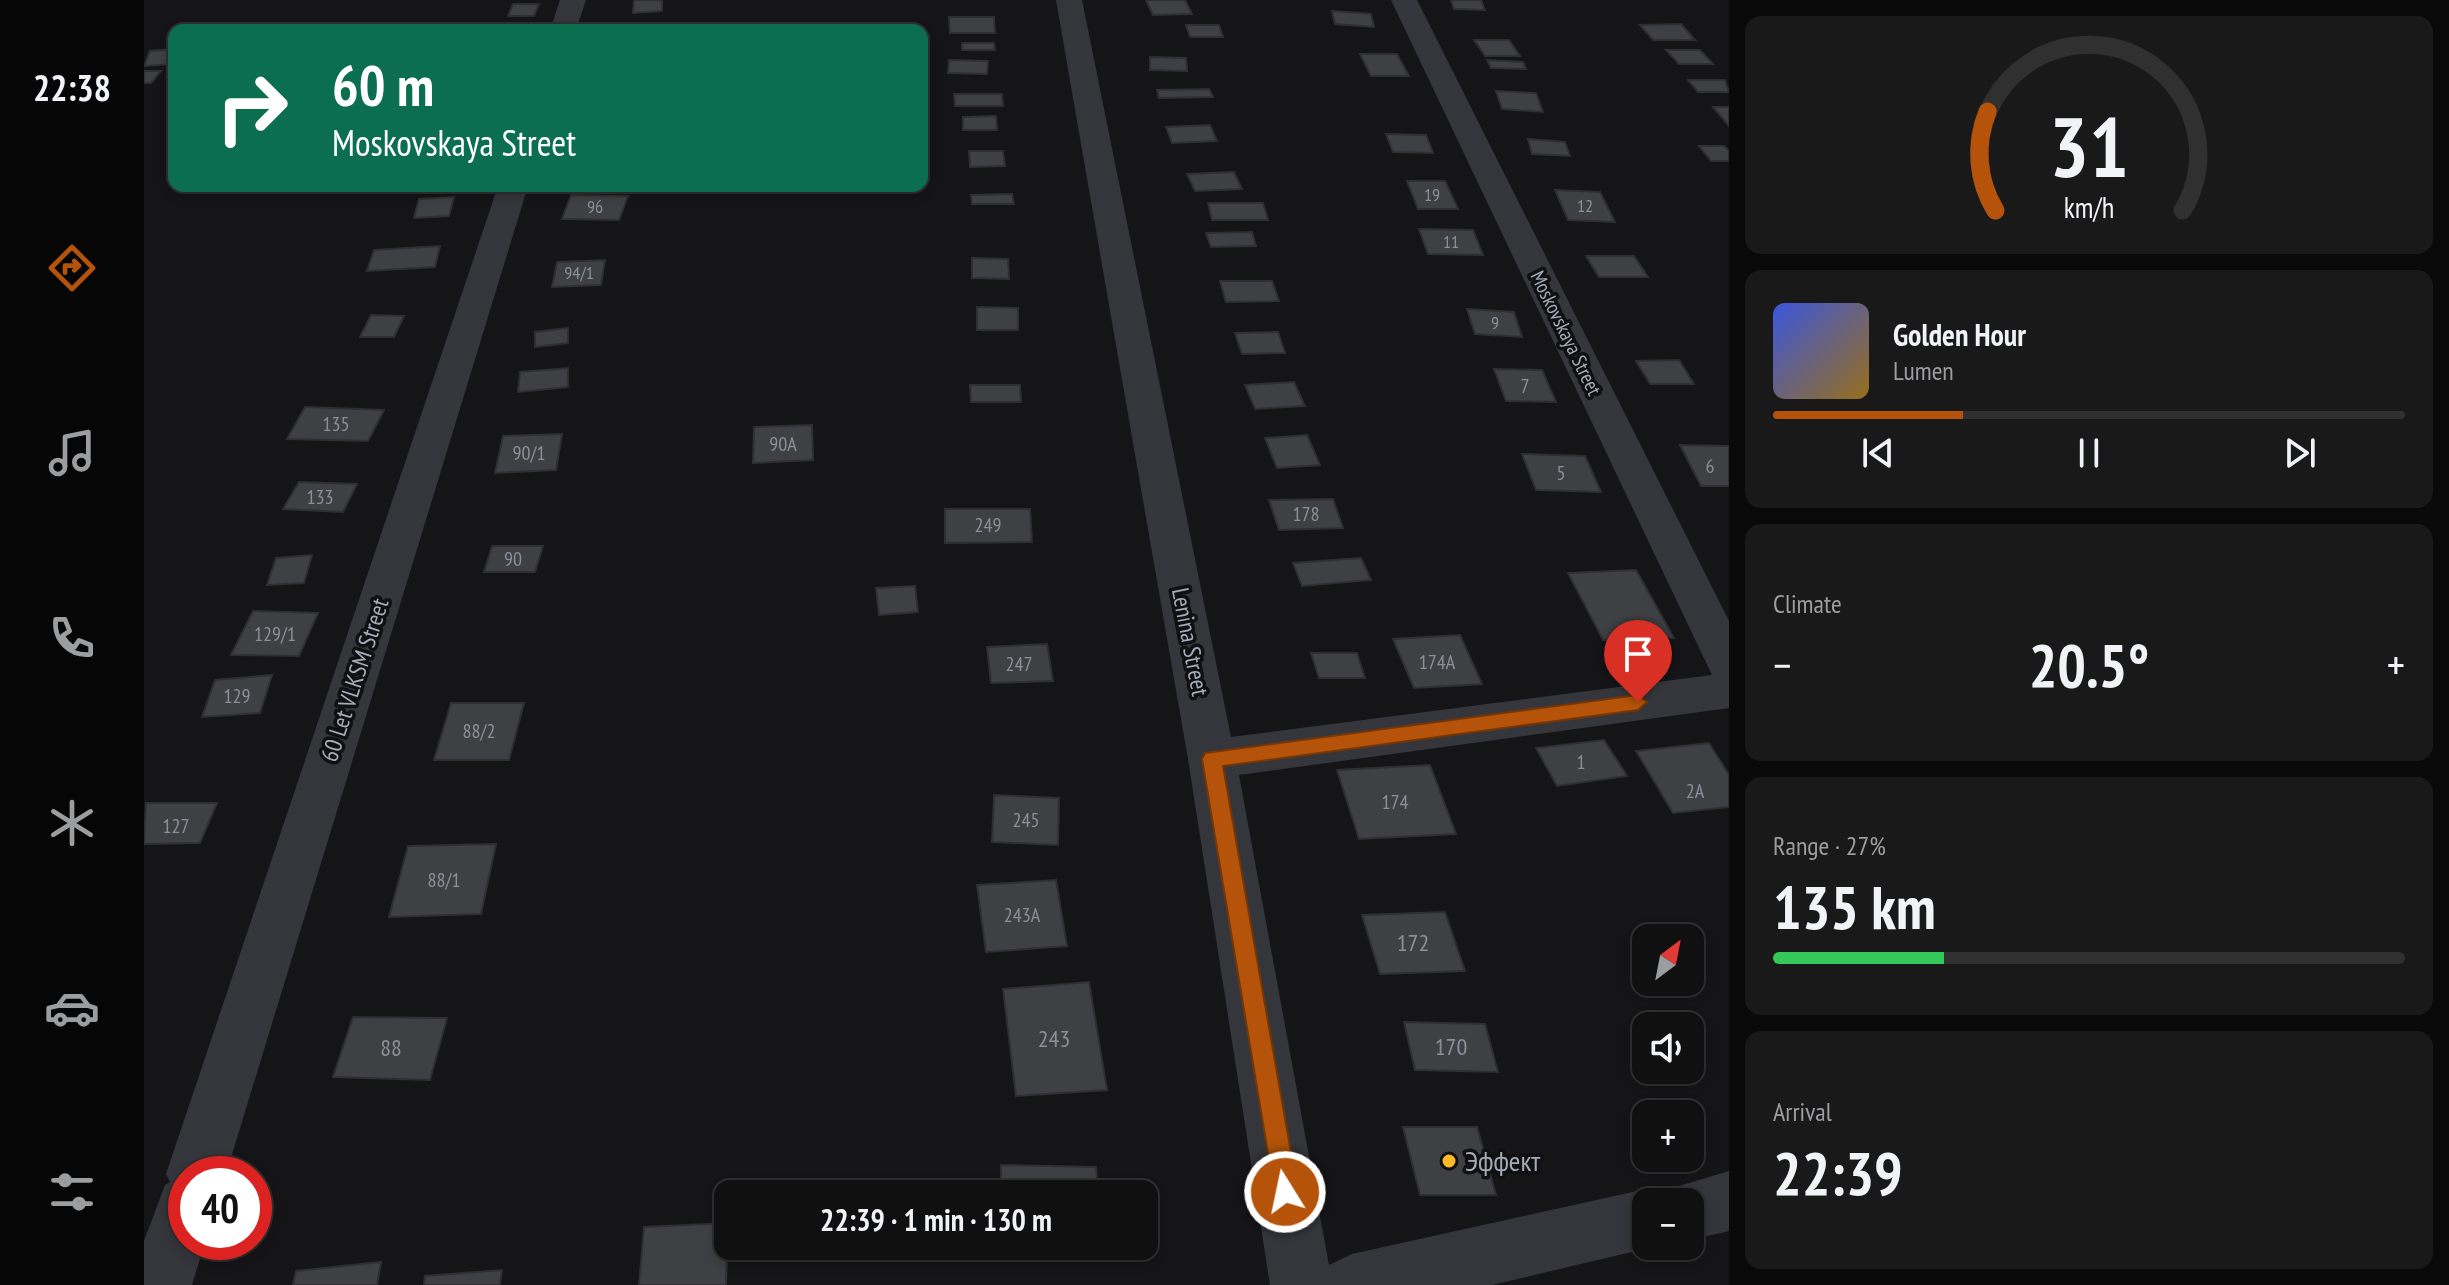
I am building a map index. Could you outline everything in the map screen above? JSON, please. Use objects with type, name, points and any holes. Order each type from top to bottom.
[{"type":"street","points":[[565,24],[573,0]]},
{"type":"street","name":"Lenina Street","points":[[1069,0],[1212,759],[1301,1285]]},
{"type":"street","name":"Moskovskaya Street","points":[[1404,0],[1729,665]]},
{"type":"street","name":"60 Let VLKSM Street","points":[[202,1156],[511,192]]},
{"type":"street","points":[[1212,759],[1729,690]]},
{"type":"street","points":[[1704,1207],[1729,1201]]},
{"type":"street","points":[[1352,1285],[1632,1223]]},
{"type":"street","points":[[161,1285],[169,1260]]},
{"type":"building","points":[[634,0],[662,0],[662,11],[633,13]]},
{"type":"building","points":[[1146,0],[1185,0],[1192,14],[1153,15]]},
{"type":"building","points":[[1451,0],[1481,0],[1485,10],[1454,9]]},
{"type":"building","points":[[513,4],[539,4],[534,16],[508,16]]},
{"type":"building","points":[[1332,11],[1371,14],[1374,27],[1335,24]]},
{"type":"building","points":[[949,17],[994,17],[995,33],[950,33]]},
{"type":"building","points":[[1681,24],[1695,40],[1653,40],[1640,25]]},
{"type":"building","points":[[1186,25],[1219,25],[1223,37],[1190,37]]},
{"type":"building","points":[[1474,40],[1509,40],[1520,56],[1485,56]]},
{"type":"building","points":[[962,43],[994,43],[995,50],[962,50]]},
{"type":"building","points":[[168,50],[168,64],[144,66],[150,51]]},
{"type":"building","points":[[1666,50],[1700,50],[1713,64],[1679,64]]},
{"type":"building","points":[[1360,54],[1397,54],[1409,76],[1371,76]]},
{"type":"building","points":[[1150,57],[1186,58],[1187,71],[1150,70]]},
{"type":"building","points":[[949,60],[988,61],[987,74],[948,73]]},
{"type":"building","points":[[1487,60],[1523,62],[1526,69],[1491,68]]},
{"type":"building","points":[[144,71],[161,71],[151,83],[144,83]]},
{"type":"building","points":[[1688,80],[1725,80],[1729,92],[1698,92]]},
{"type":"building","points":[[1209,89],[1213,97],[1159,98],[1157,90]]},
{"type":"building","points":[[1496,91],[1536,93],[1543,112],[1502,109]]},
{"type":"building","points":[[954,94],[1002,94],[1003,106],[955,106]]},
{"type":"building","points":[[1713,107],[1729,107],[1729,126]]},
{"type":"building","points":[[996,116],[997,130],[963,130],[963,117]]},
{"type":"building","points":[[1210,125],[1217,141],[1172,143],[1166,127]]},
{"type":"building","points":[[1386,134],[1426,135],[1433,153],[1393,152]]},
{"type":"building","points":[[1528,139],[1565,142],[1570,156],[1532,154]]},
{"type":"building","points":[[1699,146],[1724,146],[1729,151],[1729,161],[1711,161]]},
{"type":"building","points":[[969,151],[1003,151],[1005,166],[970,167]]},
{"type":"building","points":[[1234,172],[1242,189],[1195,191],[1187,174]]},
{"type":"building","points":[[1407,181],[1445,181],[1458,209],[1418,209]]},
{"type":"building","points":[[1555,190],[1600,192],[1615,222],[1568,220]]},
{"type":"building","points":[[1012,194],[1014,204],[972,204],[971,195]]},
{"type":"building","points":[[571,195],[628,196],[619,220],[562,219]]},
{"type":"building","points":[[454,197],[449,216],[414,218],[419,199]]},
{"type":"building","points":[[1208,203],[1263,203],[1268,220],[1212,220]]},
{"type":"building","points":[[1419,229],[1473,230],[1483,255],[1428,254]]},
{"type":"building","points":[[1252,232],[1256,246],[1211,247],[1206,233]]},
{"type":"building","points":[[440,246],[435,267],[367,271],[374,250]]},
{"type":"building","points":[[1586,256],[1634,256],[1648,277],[1599,277]]},
{"type":"building","points":[[972,258],[1008,259],[1009,279],[972,278]]},
{"type":"building","points":[[605,260],[601,285],[552,287],[557,262]]},
{"type":"building","points":[[1220,281],[1272,281],[1279,301],[1226,302]]},
{"type":"building","points":[[977,307],[1018,308],[1018,330],[977,330]]},
{"type":"building","points":[[1467,309],[1514,312],[1522,337],[1475,334]]},
{"type":"building","points":[[371,315],[404,316],[394,337],[360,337]]},
{"type":"building","points":[[568,328],[568,343],[535,347],[535,332]]},
{"type":"building","points":[[1278,332],[1285,353],[1242,354],[1235,333]]},
{"type":"building","points":[[1679,360],[1694,384],[1650,384],[1636,361]]},
{"type":"building","points":[[568,368],[568,387],[518,392],[520,372]]},
{"type":"building","points":[[1494,369],[1542,370],[1556,402],[1506,401]]},
{"type":"building","points":[[1294,382],[1305,406],[1255,409],[1245,385]]},
{"type":"building","points":[[970,385],[1020,385],[1021,402],[971,402]]},
{"type":"building","points":[[305,407],[384,410],[368,441],[287,439]]},
{"type":"building","points":[[812,425],[813,460],[753,463],[754,427]]},
{"type":"building","points":[[562,434],[556,470],[495,473],[503,436]]},
{"type":"building","points":[[1307,435],[1320,465],[1277,468],[1265,438]]},
{"type":"building","points":[[1680,445],[1729,446],[1729,486],[1701,486]]},
{"type":"building","points":[[1522,454],[1585,456],[1601,492],[1536,490]]},
{"type":"building","points":[[299,482],[357,484],[343,512],[283,509]]},
{"type":"building","points":[[1333,499],[1343,528],[1279,530],[1269,500]]},
{"type":"building","points":[[945,509],[1030,509],[1032,542],[945,543]]},
{"type":"building","points":[[492,546],[543,546],[535,572],[484,572]]},
{"type":"building","points":[[312,555],[304,583],[267,585],[276,558]]},
{"type":"building","points":[[1361,558],[1371,580],[1302,586],[1293,563]]},
{"type":"building","points":[[1636,570],[1674,638],[1603,640],[1568,573]]},
{"type":"building","points":[[915,586],[918,612],[879,615],[876,588]]},
{"type":"building","points":[[253,611],[318,613],[299,656],[231,655]]},
{"type":"building","points":[[1460,635],[1482,684],[1414,688],[1393,639]]},
{"type":"building","points":[[1047,644],[1053,681],[991,683],[987,647]]},
{"type":"building","points":[[1311,653],[1357,653],[1365,678],[1319,678]]},
{"type":"building","points":[[272,675],[260,713],[202,717],[215,680]]},
{"type":"building","points":[[451,703],[524,703],[509,760],[434,760]]},
{"type":"building","points":[[1604,740],[1627,776],[1557,786],[1536,748]]},
{"type":"building","points":[[1709,743],[1729,775],[1729,807],[1673,813],[1636,751]]},
{"type":"building","points":[[1430,765],[1456,834],[1359,839],[1337,770]]},
{"type":"building","points":[[994,795],[1059,798],[1058,845],[992,842]]},
{"type":"building","points":[[146,803],[217,803],[200,843],[144,844]]},
{"type":"building","points":[[496,844],[481,914],[389,917],[408,846]]},
{"type":"building","points":[[1056,880],[1067,946],[986,952],[977,885]]},
{"type":"building","points":[[1445,912],[1465,971],[1380,974],[1362,915]]},
{"type":"building","points":[[1089,982],[1107,1090],[1016,1096],[1003,989]]},
{"type":"building","points":[[353,1017],[447,1018],[430,1080],[333,1077]]},
{"type":"building","points":[[1404,1022],[1485,1024],[1498,1072],[1415,1070]]},
{"type":"building","name":"Эффект","points":[[1403,1127],[1477,1127],[1496,1195],[1420,1195]]},
{"type":"building","points":[[1001,1165],[1096,1167],[1097,1180],[1001,1180]]},
{"type":"building","points":[[714,1224],[714,1260],[727,1260],[726,1285],[639,1285],[644,1227]]},
{"type":"building","points":[[381,1262],[377,1285],[293,1285],[296,1271]]},
{"type":"building","points":[[502,1270],[500,1285],[424,1285],[425,1276]]},
{"type":"place","name":"Эффект","points":[[1449,1161]]},
{"type":"route","points":[[1285,1192],[1212,759],[1638,702]]}]
